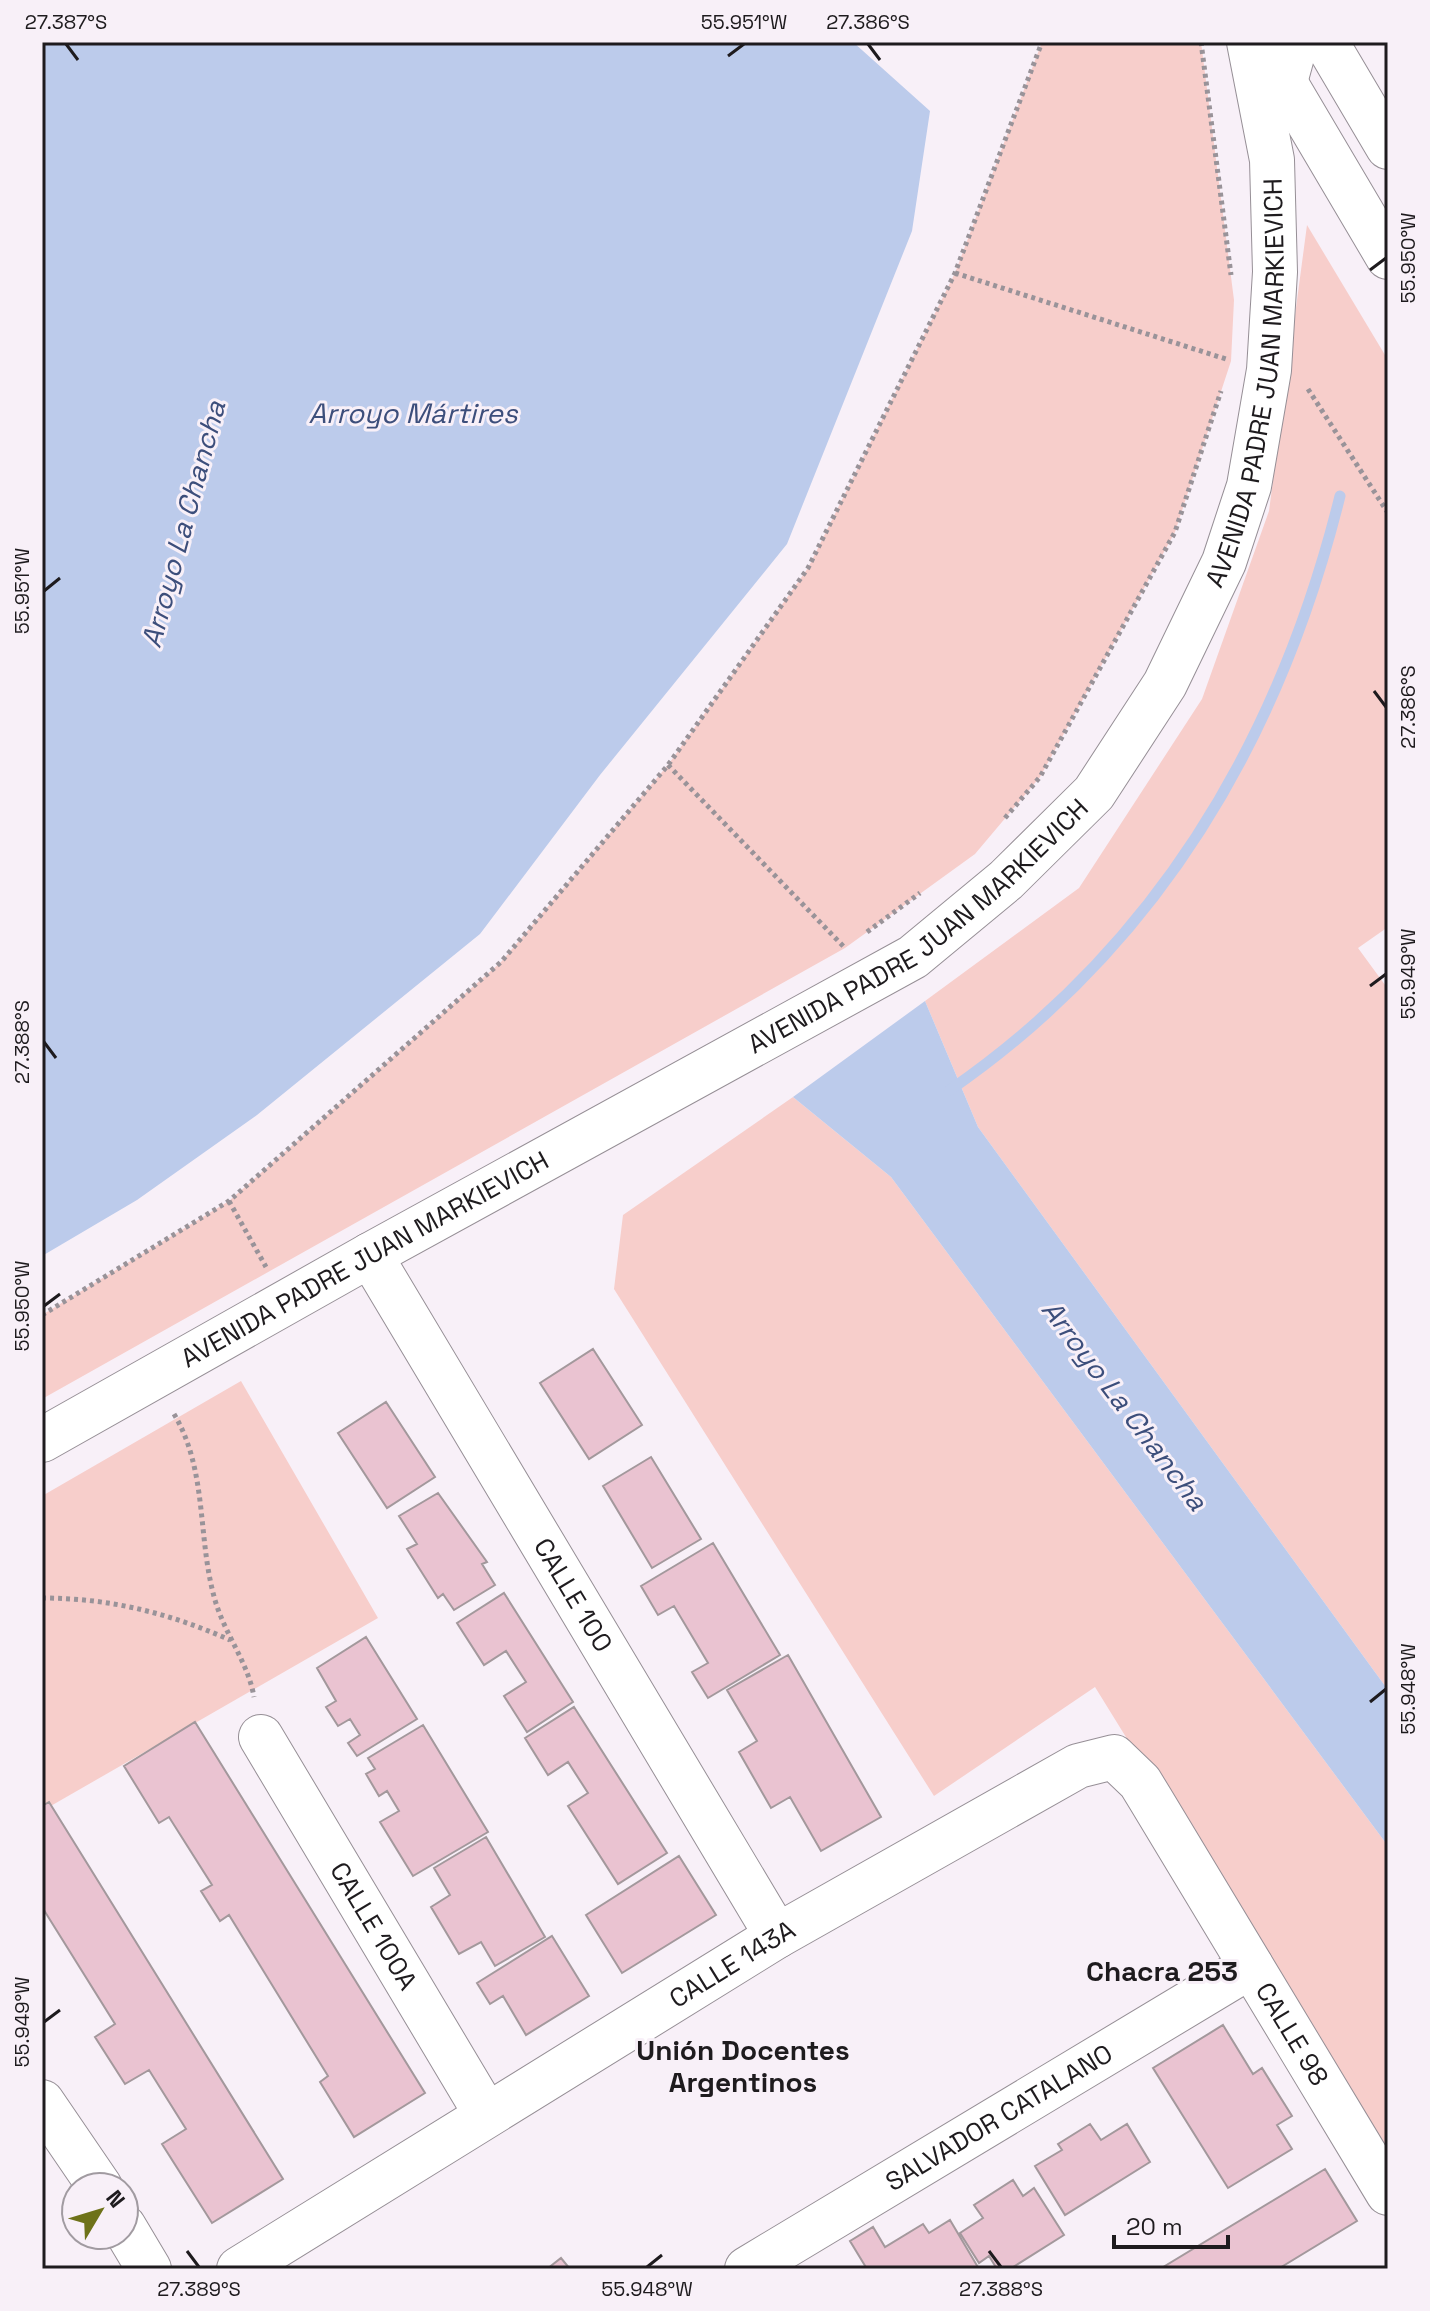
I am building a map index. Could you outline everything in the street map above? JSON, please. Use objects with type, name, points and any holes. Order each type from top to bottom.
[{"type":"street","name":"AVENIDA PADRE JUAN MARKIEVICH","points":[[42,1440],[370,1255],[913,957],[1006,880],[1094,793],[1165,684],[1224,562],[1249,486],[1250,365],[1275,272],[1272,160],[1249,42]]},
{"type":"street","points":[[1261,42],[1291,62],[1388,257]]},
{"type":"street","points":[[1326,42],[1388,147]]},
{"type":"street","name":"CALLE 100","points":[[370,1255],[777,1936]]},
{"type":"street","name":"CALLE 100A","points":[[261,1737],[486,2114]]},
{"type":"street","name":"CALLE 143A","points":[[239,2269],[777,1936],[1078,1766],[1114,1757]]},
{"type":"street","name":"CALLE 98","points":[[1114,1757],[1140,1782],[1388,2193]]},
{"type":"street","name":"SALVADOR CATALANO","points":[[747,2269],[1251,1966]]},
{"type":"street","points":[[42,2102],[89,2171]]},
{"type":"street","points":[[138,2251],[149,2269]]},
{"type":"path","points":[[42,1315],[229,1201],[501,962],[668,765],[808,568],[955,273],[1042,42]]},
{"type":"path","points":[[1201,42],[1232,285]]},
{"type":"path","points":[[955,273],[1305,384],[1388,513]]},
{"type":"path","points":[[1232,345],[1250,365]]},
{"type":"path","points":[[1226,375],[1250,365]]},
{"type":"path","points":[[1003,821],[1040,777],[1175,532],[1221,389]]},
{"type":"path","points":[[668,765],[845,948]]},
{"type":"path","points":[[831,955],[923,891]]},
{"type":"path","points":[[229,1201],[268,1270]]},
{"type":"path","points":[[254,1277],[281,1262]]},
{"type":"path","points":[[152,1378],[183,1430],[196,1471],[215,1599],[230,1640],[249,1670]]},
{"type":"path","points":[[42,1598],[128,1605],[181,1618],[230,1640]]},
{"type":"shaded area","points":[[1042,42],[1201,42],[1234,300],[1231,361],[1175,532],[1040,777],[975,854],[845,948],[42,1399],[42,1315],[229,1201],[501,962],[668,765],[808,568],[955,273]]},
{"type":"shaded area","points":[[1307,225],[1388,360],[1388,927],[1358,948],[1388,989],[1388,1690],[978,1127],[925,1001],[1079,888],[1202,699],[1269,511]]},
{"type":"shaded area","points":[[793,1097],[891,1177],[1388,1846],[1388,2161],[1095,1687],[934,1796],[614,1289],[623,1215]]},
{"type":"shaded area","points":[[241,1381],[378,1618],[42,1811],[42,1496]]},
{"type":"water","name":"Arroyo Mártires","points":[[42,42],[853,42],[930,111],[912,231],[787,544],[600,775],[480,934],[257,1115],[137,1200],[42,1256]]},
{"type":"water","name":"Arroyo La Chancha","points":[[925,1001],[978,1127],[1388,1690],[1388,1846],[891,1177],[793,1097]]},
{"type":"building","points":[[593,1349],[642,1425],[589,1459],[540,1383]]},
{"type":"building","points":[[386,1402],[435,1477],[387,1508],[338,1433]]},
{"type":"building","points":[[651,1457],[701,1539],[652,1568],[603,1486]]},
{"type":"building","points":[[438,1493],[487,1562],[482,1564],[495,1585],[454,1610],[443,1594],[438,1598],[407,1549],[417,1544],[399,1516]]},
{"type":"building","points":[[713,1543],[780,1655],[708,1698],[692,1672],[708,1663],[674,1606],[658,1615],[641,1586]]},
{"type":"building","points":[[504,1593],[573,1702],[527,1732],[504,1696],[526,1682],[506,1651],[484,1665],[457,1623]]},
{"type":"building","points":[[366,1637],[417,1719],[357,1756],[348,1743],[360,1735],[350,1719],[338,1726],[326,1707],[336,1701],[317,1668]]},
{"type":"building","points":[[788,1655],[881,1817],[821,1851],[790,1797],[771,1808],[739,1752],[757,1741],[727,1690]]},
{"type":"building","points":[[574,1707],[667,1853],[618,1884],[568,1806],[588,1793],[568,1762],[548,1775],[525,1738]]},
{"type":"building","points":[[195,1722],[425,2093],[354,2137],[320,2082],[328,2076],[229,1915],[220,1921],[201,1891],[212,1885],[169,1817],[159,1823],[124,1766]]},
{"type":"building","points":[[423,1725],[488,1832],[413,1876],[380,1822],[399,1811],[387,1791],[379,1796],[366,1774],[375,1769],[368,1758]]},
{"type":"building","points":[[49,1802],[283,2179],[212,2223],[162,2144],[186,2129],[149,2070],[125,2084],[95,2037],[115,2024],[42,1907],[42,1806]]},
{"type":"building","points":[[486,1837],[545,1937],[495,1966],[481,1942],[459,1954],[431,1907],[450,1895],[434,1868]]},
{"type":"building","points":[[679,1856],[716,1915],[622,1973],[586,1915]]},
{"type":"building","points":[[552,1936],[589,1996],[526,2035],[503,1996],[490,2004],[477,1983]]},
{"type":"building","points":[[1223,2025],[1253,2074],[1262,2068],[1292,2116],[1277,2125],[1292,2149],[1228,2188],[1153,2068]]},
{"type":"building","points":[[1090,2124],[1101,2140],[1127,2124],[1150,2162],[1065,2215],[1035,2166],[1062,2150],[1058,2144]]},
{"type":"building","points":[[1325,2169],[1357,2221],[1278,2269],[1160,2269]]},
{"type":"building","points":[[1013,2180],[1023,2196],[1034,2188],[1064,2235],[1010,2269],[997,2269],[989,2256],[979,2263],[960,2233],[983,2218],[974,2205]]},
{"type":"building","points":[[950,2220],[979,2269],[867,2269],[850,2241],[873,2227],[885,2247],[923,2224],[929,2233]]},
{"type":"building","points":[[561,2258],[570,2269],[547,2269]]},
{"type":"waterway","points":[[950,1090],[1024,1033],[1090,970],[1149,903],[1200,830],[1245,752],[1283,671],[1315,585],[1340,496]]},
{"type":"district","name":"Chacra 253","points":[[1162,1971]]},
{"type":"district","name":"Unión Docentes Argentinos","points":[[743,2066]]}]
